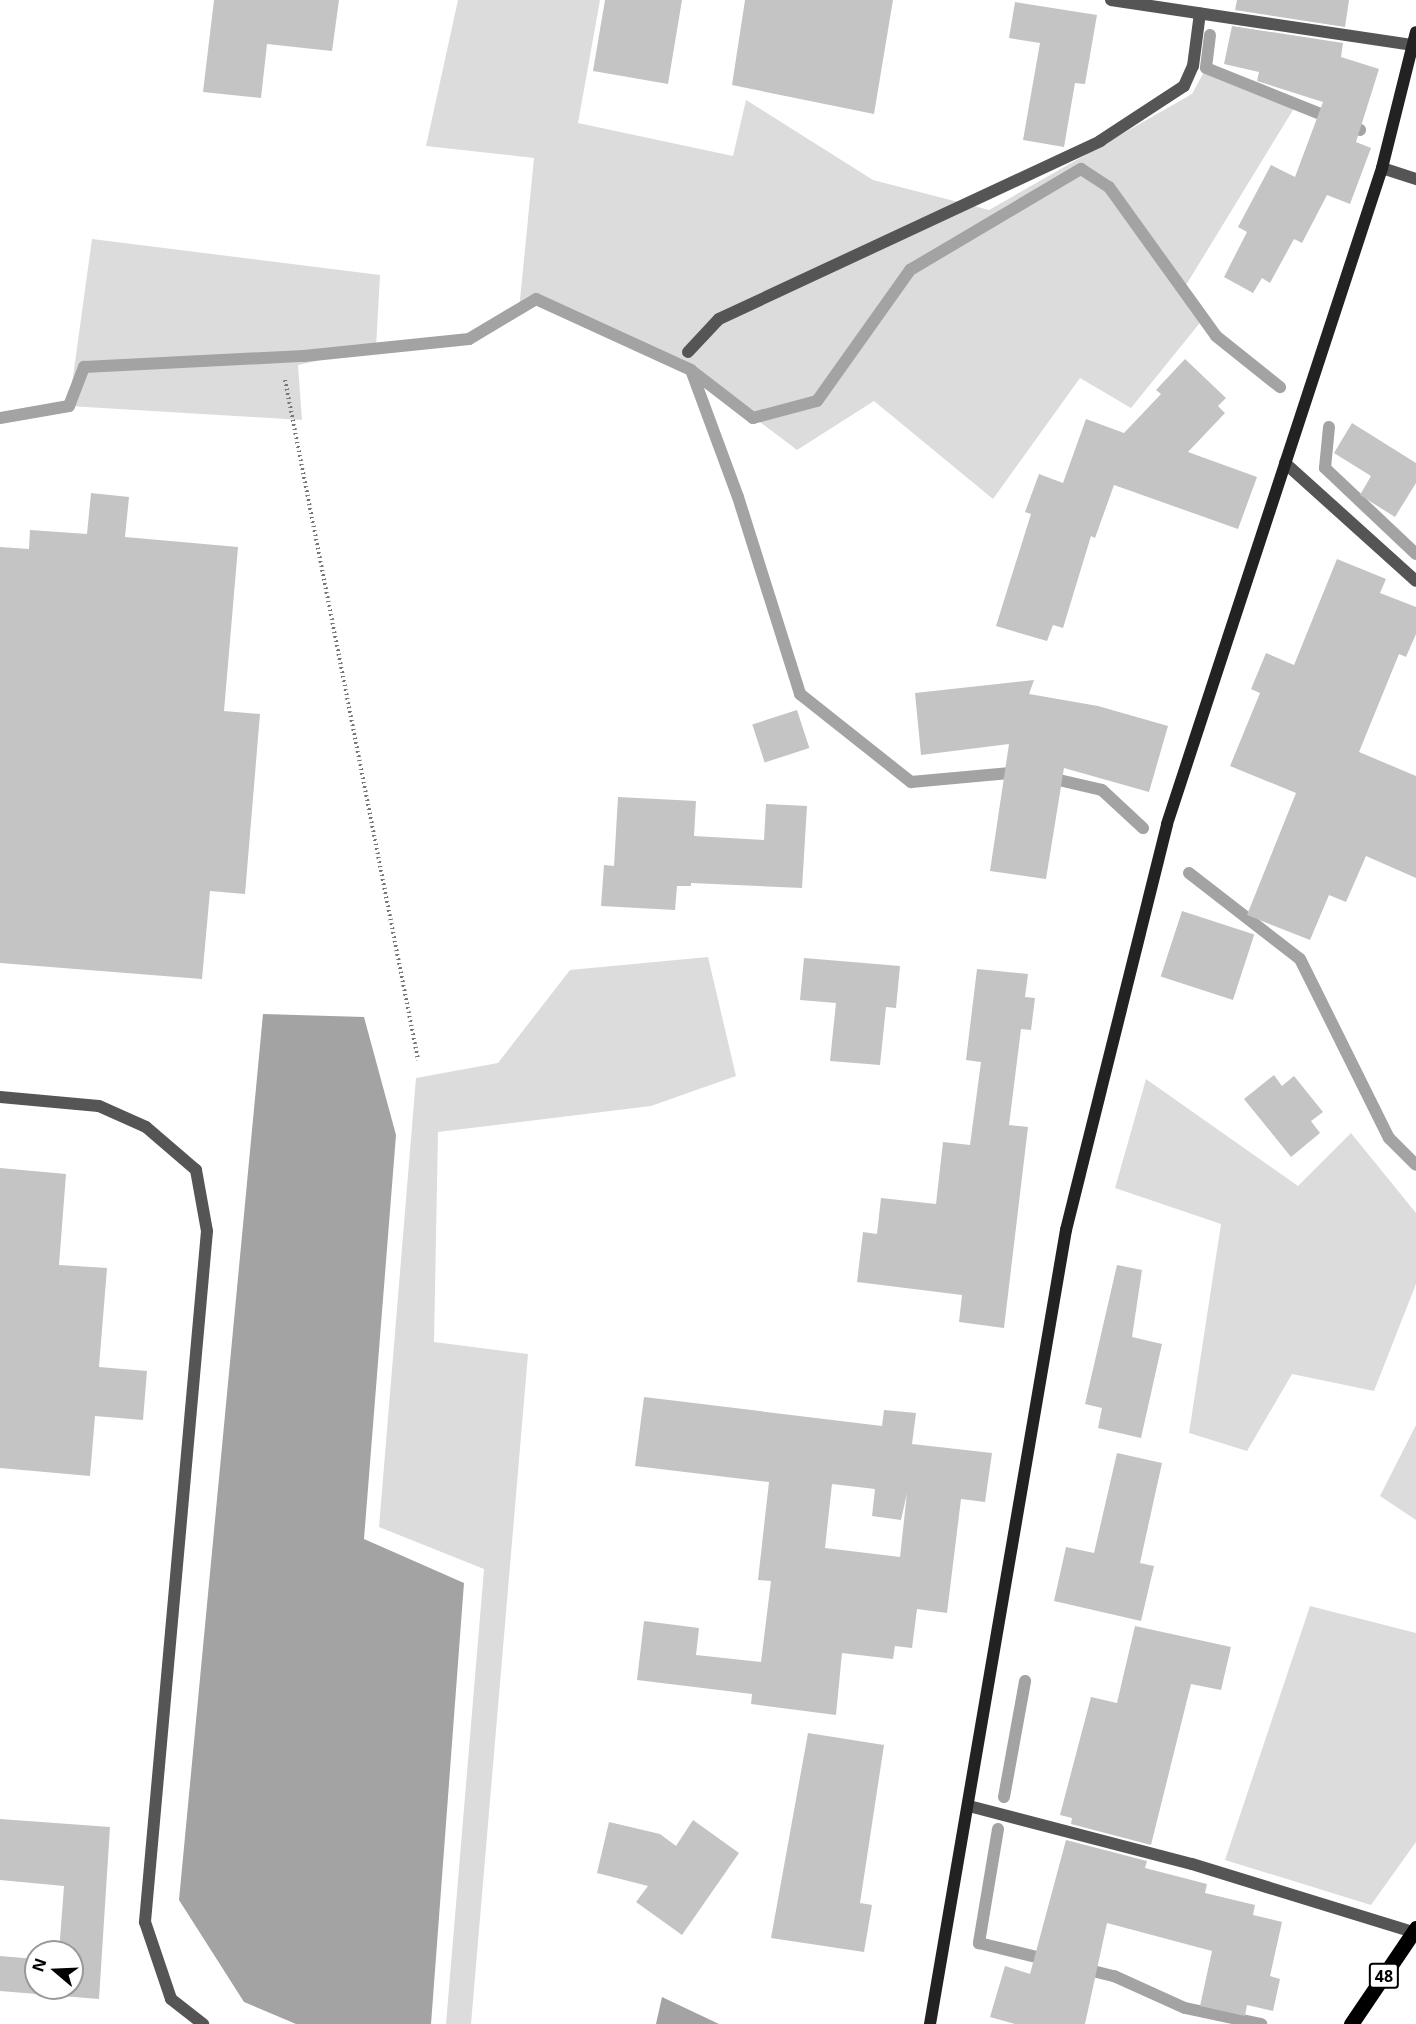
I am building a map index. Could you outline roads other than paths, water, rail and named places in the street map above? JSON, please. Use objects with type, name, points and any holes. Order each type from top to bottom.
[{"type":"main road","name":"48","points":[[1351,2024],[1415,1931]]},
{"type":"street","points":[[1112,0],[1412,45]]},
{"type":"street","points":[[688,352],[719,319],[1100,141],[1184,86],[1193,66],[1200,13]]},
{"type":"street","points":[[930,2024],[1066,1230],[1167,824],[1382,168],[1416,32]]},
{"type":"street","points":[[1382,168],[1416,179]]},
{"type":"street","points":[[1286,463],[1416,581]]},
{"type":"street","points":[[0,1098],[99,1106],[146,1126],[196,1170],[207,1231],[145,1923],[171,1999],[203,2024]]},
{"type":"street","points":[[969,1806],[1192,1864],[1415,1931]]},
{"type":"waterway","points":[[1210,35],[1206,68],[1360,130]]},
{"type":"waterway","points":[[692,371],[753,418],[817,401],[910,270],[1081,169],[1109,187],[1216,336],[1280,387]]},
{"type":"waterway","points":[[0,418],[69,406],[84,367],[304,356],[469,339],[536,299],[691,370],[738,497],[800,694],[911,782],[1020,772]]},
{"type":"waterway","points":[[1329,427],[1325,468],[1416,554]]},
{"type":"waterway","points":[[1046,777],[1102,790],[1143,828]]},
{"type":"waterway","points":[[1189,873],[1300,959],[1389,1138],[1416,1165]]},
{"type":"waterway","points":[[1004,1797],[1025,1681]]},
{"type":"waterway","points":[[998,1829],[979,1943],[1049,1960]]},
{"type":"waterway","points":[[1081,1968],[1114,1976],[1185,2008],[1261,2024]]}]
